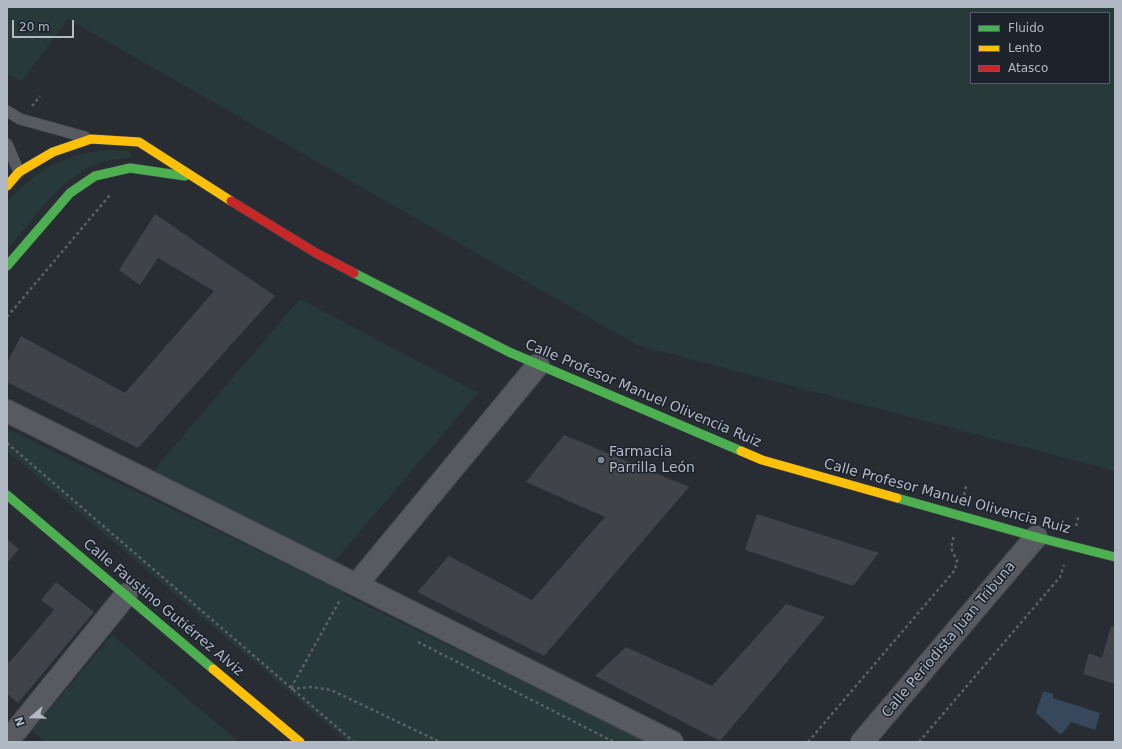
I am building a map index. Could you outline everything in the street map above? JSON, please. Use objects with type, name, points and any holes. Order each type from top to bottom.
[{"type":"street","points":[[7,186],[19,172],[53,152],[91,139]]},
{"type":"street","name":"Calle Profesor Manuel Olivencia Ruiz","points":[[91,139],[139,142],[192,177],[316,253],[509,352],[762,460],[1036,537],[1115,557]]},
{"type":"street","points":[[7,266],[70,193],[95,176],[130,168],[192,177]]},
{"type":"street","points":[[353,583],[538,365]]},
{"type":"street","points":[[7,411],[672,742]]},
{"type":"street","name":"Calle Faustino Gutiérrez Alviz","points":[[7,494],[300,742]]},
{"type":"street","name":"Calle Periodista Juan Tribuna","points":[[862,742],[1036,537]]},
{"type":"street","points":[[19,736],[126,595]]},
{"type":"lane","points":[[7,111],[20,120],[91,139]]},
{"type":"lane","points":[[7,144],[19,172]]},
{"type":"path","points":[[7,317],[111,194]]},
{"type":"path","points":[[7,443],[354,742]]},
{"type":"path","points":[[1075,528],[1079,515]]},
{"type":"path","points":[[808,742],[954,570],[957,561],[951,548],[954,536]]},
{"type":"path","points":[[919,742],[1060,577],[1064,564]]},
{"type":"path","points":[[291,689],[353,583]]},
{"type":"path","points":[[291,689],[312,687],[331,690],[440,742]]},
{"type":"shaded area","points":[[7,7],[1115,7],[1115,471],[637,345],[68,19],[22,81],[7,74]]},
{"type":"shaded area","points":[[112,150],[128,151],[131,153],[131,156],[129,158],[99,163],[86,169],[73,178],[48,200],[7,250],[7,203],[18,191],[41,172],[54,164],[81,154]]},
{"type":"shaded area","points":[[300,299],[478,393],[332,564],[153,471]]},
{"type":"shaded area","points":[[7,429],[344,592],[343,594],[647,742],[348,742],[7,451]]},
{"type":"shaded area","points":[[112,635],[239,742],[45,742],[32,730]]},
{"type":"water","points":[[1043,691],[1053,694],[1053,698],[1100,713],[1095,730],[1071,722],[1061,735],[1036,713]]},
{"type":"building","points":[[155,214],[275,296],[138,448],[7,382],[7,363],[21,336],[125,393],[214,291],[158,258],[140,285],[119,270]]},
{"type":"building","points":[[564,435],[689,487],[544,656],[417,592],[449,556],[532,600],[605,517],[526,482]]},
{"type":"building","points":[[757,514],[879,553],[853,586],[745,550]]},
{"type":"building","points":[[7,539],[19,549],[7,563]]},
{"type":"building","points":[[56,582],[94,612],[18,703],[7,694],[7,661],[9,663],[54,610],[41,600]]},
{"type":"building","points":[[786,604],[825,617],[720,741],[595,676],[626,647],[712,686]]},
{"type":"building","points":[[1111,626],[1115,627],[1115,684],[1083,674],[1089,653],[1102,658]]},
{"type":"traffic: fast","points":[[7,266],[70,193],[95,176],[130,168],[185,176]]},
{"type":"traffic: fast","points":[[354,273],[509,352],[741,451]]},
{"type":"traffic: fast","points":[[7,495],[213,669]]},
{"type":"traffic: fast","points":[[897,498],[1036,537],[1115,557]]},
{"type":"traffic: slow","points":[[7,186],[19,172],[53,152],[91,139],[139,142],[231,201]]},
{"type":"traffic: slow","points":[[741,451],[762,460],[897,498]]},
{"type":"traffic: slow","points":[[213,669],[300,742]]},
{"type":"traffic: jam","points":[[231,201],[316,253],[354,273]]},
{"type":"place","name":"Farmacia Parrilla León","points":[[601,460]]}]
